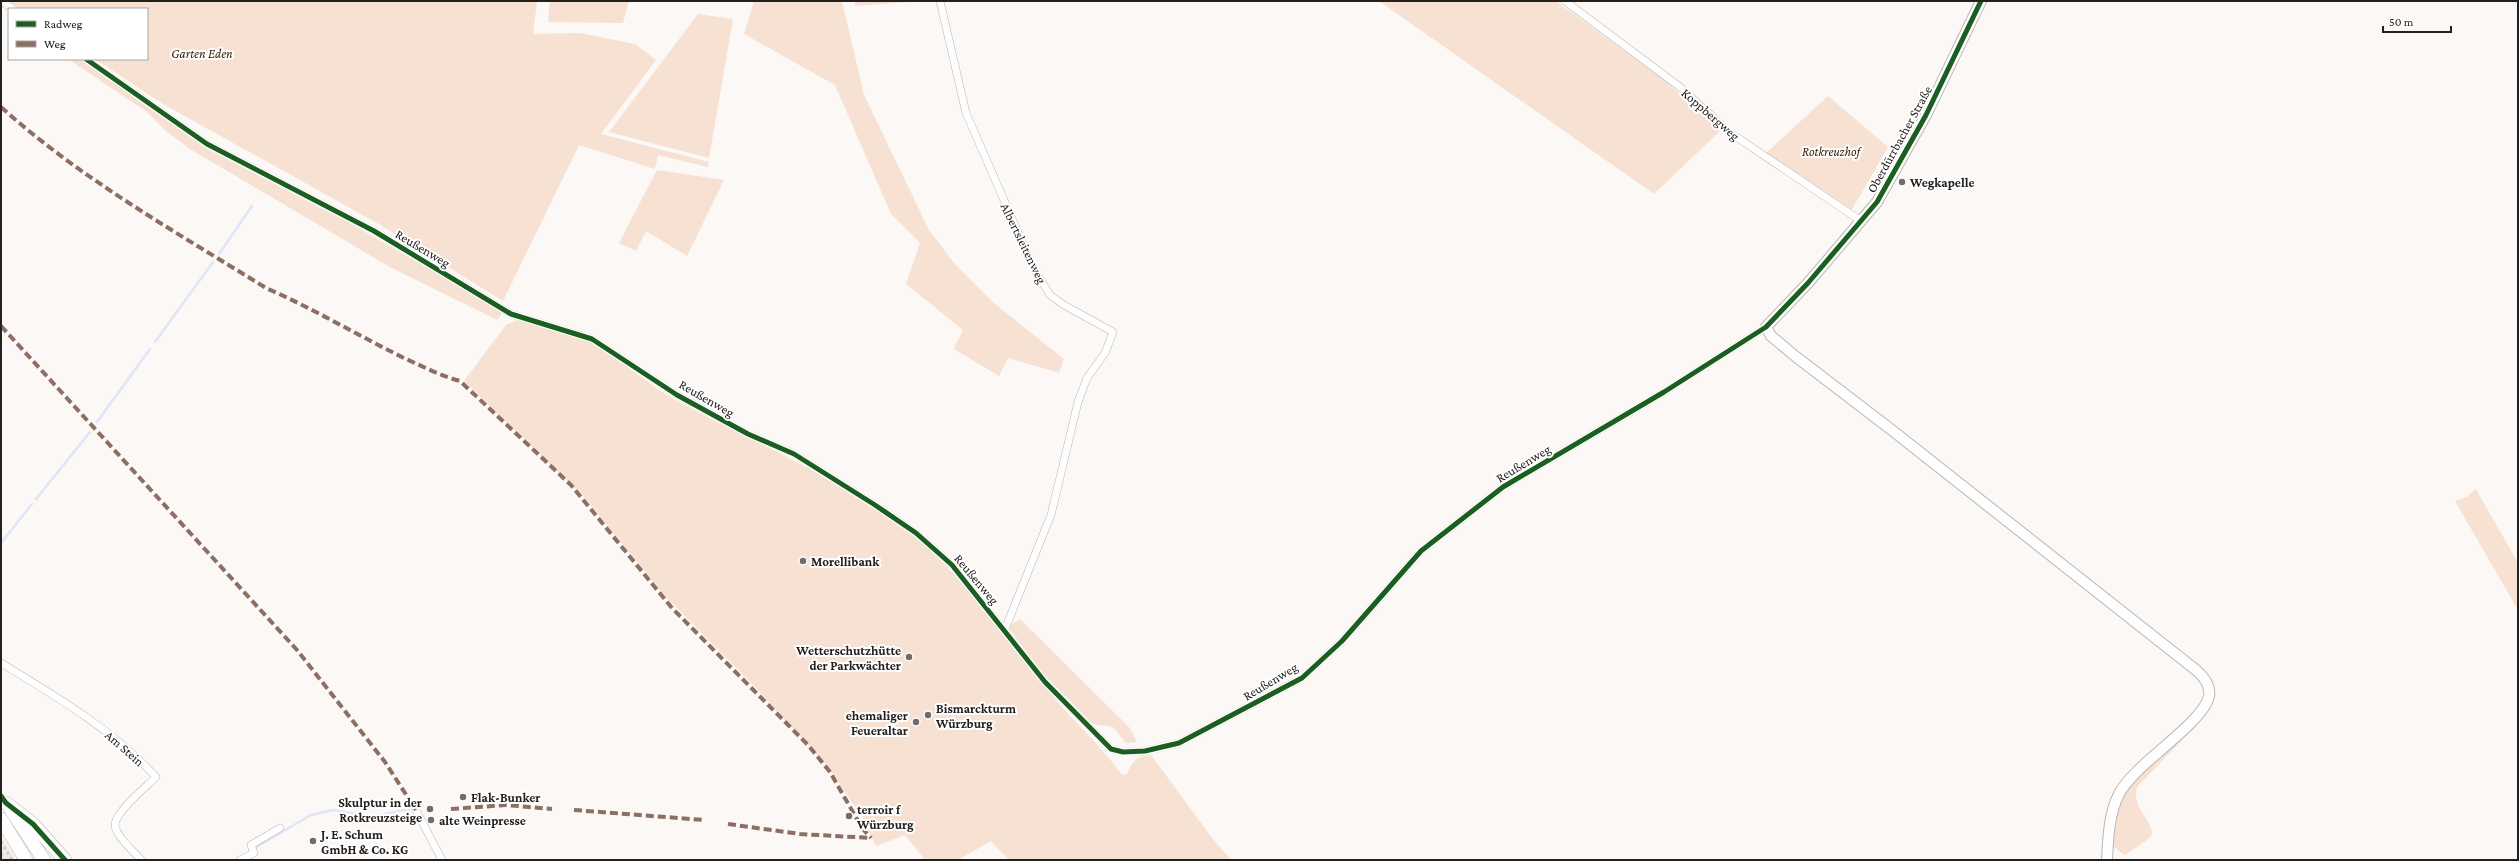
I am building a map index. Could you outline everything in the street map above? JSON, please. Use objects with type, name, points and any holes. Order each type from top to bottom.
[{"type":"highway","points":[[4,799],[44,860]]},
{"type":"highway","points":[[4,799],[33,824],[65,860]]},
{"type":"highway","points":[[1,819],[26,860]]},
{"type":"street","points":[[1,1],[12,8]]},
{"type":"street","name":"Albertsleitenweg","points":[[940,1],[966,113],[1034,269],[1050,295],[1064,305],[1113,332],[1105,353],[1087,378],[1078,402],[1051,515],[1004,629]]},
{"type":"street","name":"Koppbergweg","points":[[1565,1],[1680,87],[1730,132],[1861,221]]},
{"type":"street","name":"Oberdürrbacher Straße","points":[[1766,327],[1808,283],[1877,202],[1897,171],[1981,1]]},
{"type":"street","name":"Reußenweg","points":[[87,60],[207,144],[374,231],[511,314],[592,339],[678,395],[748,434],[794,454],[841,482],[916,532],[952,564],[1045,682],[1112,749],[1123,752],[1145,751],[1179,744],[1302,678],[1342,641],[1421,551],[1503,487],[1664,392],[1766,327]]},
{"type":"street","points":[[1766,327],[1771,336],[1795,356],[1900,435],[2183,660],[2202,676],[2207,683],[2209,695],[2201,711],[2134,776],[2119,794],[2114,805],[2107,860]]},
{"type":"street","name":"Am Stein","points":[[1,663],[77,709],[136,756],[156,777],[126,806],[118,816],[115,825],[118,833],[141,860]]},
{"type":"street","points":[[416,810],[442,860]]},
{"type":"street","points":[[240,860],[254,853],[251,845],[280,828]]},
{"type":"shaded area","points":[[1,836],[16,860],[1,860]]},
{"type":"green space","name":"Garten Eden","points":[[8,1],[537,1],[533,34],[580,33],[635,44],[656,60],[601,134],[709,162],[708,167],[658,155],[655,169],[579,145],[503,301],[377,223],[163,104],[97,60],[148,60],[148,8],[18,8]]},
{"type":"green space","points":[[550,1],[629,1],[623,23],[548,22]]},
{"type":"green space","points":[[754,1],[842,1],[864,95],[929,230],[954,263],[995,304],[1064,359],[1059,373],[1008,358],[999,376],[954,349],[963,330],[906,284],[920,243],[891,214],[835,85],[744,34]]},
{"type":"green space","points":[[855,1],[921,1],[855,6]]},
{"type":"green space","points":[[1379,1],[1556,1],[1667,82],[1720,131],[1654,194]]},
{"type":"green space","points":[[698,14],[733,19],[709,158],[609,132]]},
{"type":"green space","points":[[69,60],[81,60],[205,148],[353,225],[503,312],[497,320],[390,267],[190,149],[166,131],[147,112]]},
{"type":"green space","name":"Rotkreuzhof","points":[[1828,96],[1888,147],[1851,211],[1765,154]]},
{"type":"green space","points":[[657,170],[724,180],[687,256],[646,231],[636,251],[619,243]]},
{"type":"green space","points":[[522,318],[561,330],[588,342],[677,401],[797,462],[856,495],[911,534],[931,551],[968,589],[1050,693],[1104,752],[1121,774],[1126,775],[1133,763],[1142,756],[1151,755],[1212,838],[1231,860],[1009,860],[991,841],[958,860],[925,860],[905,835],[876,846],[864,821],[861,807],[857,810],[829,768],[758,690],[663,594],[585,498],[464,381],[506,325]]},
{"type":"green space","points":[[2476,489],[2518,563],[2518,610],[2455,501],[2467,497]]},
{"type":"green space","points":[[1020,619],[1129,727],[1137,742],[1126,743],[1113,727],[1093,724],[1042,672],[1008,627]]},
{"type":"green space","points":[[2209,712],[2137,787],[2136,794],[2138,805],[2150,825],[2152,831],[2151,837],[2125,855],[2113,847],[2118,814],[2126,791],[2131,784]]},
{"type":"waterway","points":[[219,254],[252,206]]},
{"type":"waterway","points":[[155,342],[213,262]]},
{"type":"waterway","points":[[97,422],[150,349]]},
{"type":"waterway","points":[[36,499],[90,432]]},
{"type":"waterway","points":[[1,543],[32,504]]},
{"type":"waterway","points":[[253,849],[311,815],[333,810],[372,817],[413,808]]},
{"type":"railway","points":[[1,842],[12,860]]},
{"type":"railway","points":[[1,854],[5,860]]},
{"type":"marked path","points":[[1,107],[64,158],[96,181],[130,204],[266,288],[406,359],[439,374],[460,381],[571,485],[672,608],[808,745],[830,772],[862,828],[871,838]]},
{"type":"marked path","points":[[1,326],[297,650],[385,762],[416,810]]},
{"type":"marked path","points":[[451,809],[506,805],[552,809]]},
{"type":"marked path","points":[[574,810],[704,820]]},
{"type":"marked path","points":[[728,824],[800,834],[871,838]]},
{"type":"cycle path","points":[[87,60],[207,144],[374,231],[511,314],[592,339],[677,395],[748,434],[794,454],[875,505],[916,533],[952,565],[1045,682],[1111,749],[1123,752],[1145,751],[1179,743],[1302,678],[1342,641],[1421,551],[1503,487],[1664,392],[1766,327],[1808,283],[1877,202],[1926,115],[1981,1]]},
{"type":"cycle path","points":[[1,796],[6,803],[33,824],[65,860]]},
{"type":"place","name":"Wegkapelle","points":[[1902,182]]},
{"type":"place","name":"Morellibank","points":[[803,561]]},
{"type":"place","name":"Wetterschutzhütte der Parkwächter","points":[[909,657]]},
{"type":"place","name":"Bismarckturm Würzburg","points":[[928,715]]},
{"type":"place","name":"ehemaliger Feueraltar","points":[[916,722]]},
{"type":"place","name":"Flak-Bunker","points":[[463,797]]},
{"type":"place","name":"Skulptur in der Rotkreuzsteige","points":[[430,809]]},
{"type":"place","name":"terroir f Würzburg","points":[[849,816]]},
{"type":"place","name":"alte Weinpresse","points":[[431,820]]},
{"type":"place","name":"J. E. Schum GmbH & Co. KG","points":[[313,841]]}]
